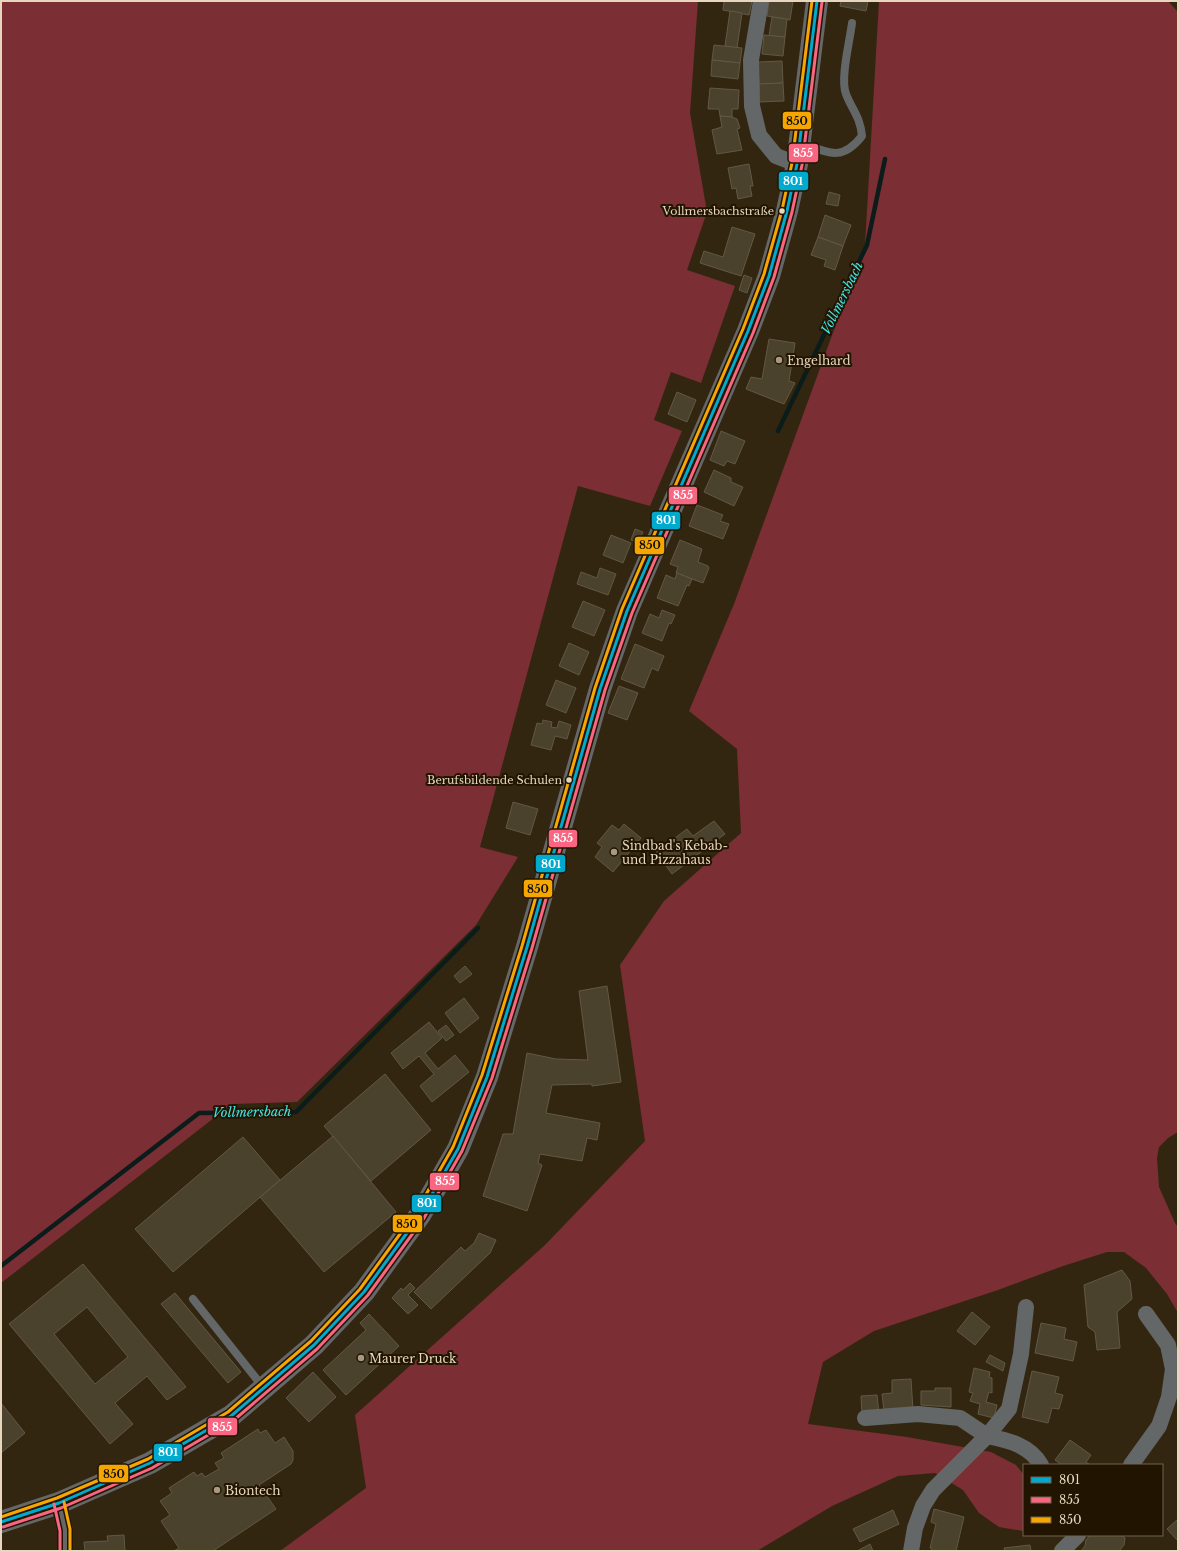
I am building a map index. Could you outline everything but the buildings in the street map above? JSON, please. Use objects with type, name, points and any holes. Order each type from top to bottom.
[{"type":"main road","points":[[1,1522],[59,1503],[150,1463],[231,1416],[314,1345],[364,1292],[420,1215],[458,1149],[487,1077],[525,954],[600,689],[627,610],[748,331],[769,276],[787,211],[797,164],[817,1]]},
{"type":"street","points":[[761,1],[751,60],[752,106],[759,135],[776,156],[797,164]]},
{"type":"street","points":[[911,1551],[915,1528],[923,1506],[933,1490],[987,1436],[1009,1408],[1021,1354],[1026,1307]]},
{"type":"street","points":[[1131,1464],[1159,1426],[1169,1397],[1173,1369],[1168,1345],[1146,1314]]},
{"type":"street","points":[[865,1418],[918,1414],[960,1418],[987,1436],[1006,1440],[1026,1449],[1040,1464]]},
{"type":"street","points":[[59,1503],[65,1530],[65,1551]]},
{"type":"street","points":[[1059,1536],[1061,1551]]},
{"type":"street","points":[[1061,1551],[1077,1536]]},
{"type":"lane","points":[[800,142],[828,152],[844,153],[855,146],[862,136],[861,125],[846,93],[844,79],[852,23]]},
{"type":"lane","points":[[193,1299],[264,1388]]},
{"type":"shaded area","points":[[1,1],[698,1],[690,113],[707,212],[687,270],[735,286],[701,383],[671,372],[654,420],[682,431],[650,506],[578,486],[480,847],[518,857],[476,925],[297,1102],[232,1104],[1,1283]]},
{"type":"shaded area","points":[[879,1],[1168,1],[1178,12],[1178,1132],[1168,1138],[1159,1147],[1157,1158],[1159,1187],[1178,1227],[1178,1313],[1167,1294],[1146,1268],[1124,1252],[1107,1252],[874,1331],[823,1362],[808,1424],[907,1437],[991,1452],[1016,1465],[1023,1474],[1023,1531],[999,1527],[979,1513],[963,1490],[935,1473],[898,1476],[832,1506],[757,1551],[280,1551],[366,1488],[355,1415],[545,1245],[645,1141],[620,965],[664,901],[741,833],[737,749],[689,711],[734,604],[865,245]]},
{"type":"waterway","name":"Vollmersbach","points":[[778,431],[867,245],[885,159]]},
{"type":"waterway","name":"Vollmersbach","points":[[1,1266],[199,1113],[296,1112],[478,928]]},
{"type":"transit line","name":"850","points":[[1,1517],[57,1498],[148,1459],[228,1412],[311,1341],[360,1289],[416,1212],[453,1147],[482,1075],[522,946],[595,688],[622,609],[743,329],[764,274],[782,210],[792,163],[812,1]]},
{"type":"transit line","name":"801","points":[[1,1522],[59,1503],[150,1463],[231,1416],[314,1345],[364,1292],[420,1215],[458,1149],[487,1077],[527,947],[600,689],[627,611],[748,331],[769,276],[787,211],[797,164],[817,1]]},
{"type":"transit line","name":"855","points":[[3,1527],[61,1508],[152,1468],[234,1420],[317,1349],[368,1295],[424,1218],[462,1151],[492,1078],[532,948],[605,690],[632,613],[753,333],[774,277],[792,212],[802,165],[822,2]]},
{"type":"transit line","name":"850","points":[[64,1502],[70,1529],[70,1551]]},
{"type":"transit line","name":"855","points":[[54,1504],[60,1531],[60,1551]]},
{"type":"place","name":"Vollmersbachstraße","points":[[782,211]]},
{"type":"place","name":"Engelhard","points":[[779,360]]},
{"type":"place","name":"Berufsbildende Schulen","points":[[569,780]]},
{"type":"place","name":"Sindbad's Kebab- und Pizzahaus","points":[[614,852]]},
{"type":"place","name":"Maurer Druck","points":[[361,1358]]},
{"type":"place","name":"Biontech","points":[[217,1490]]}]
